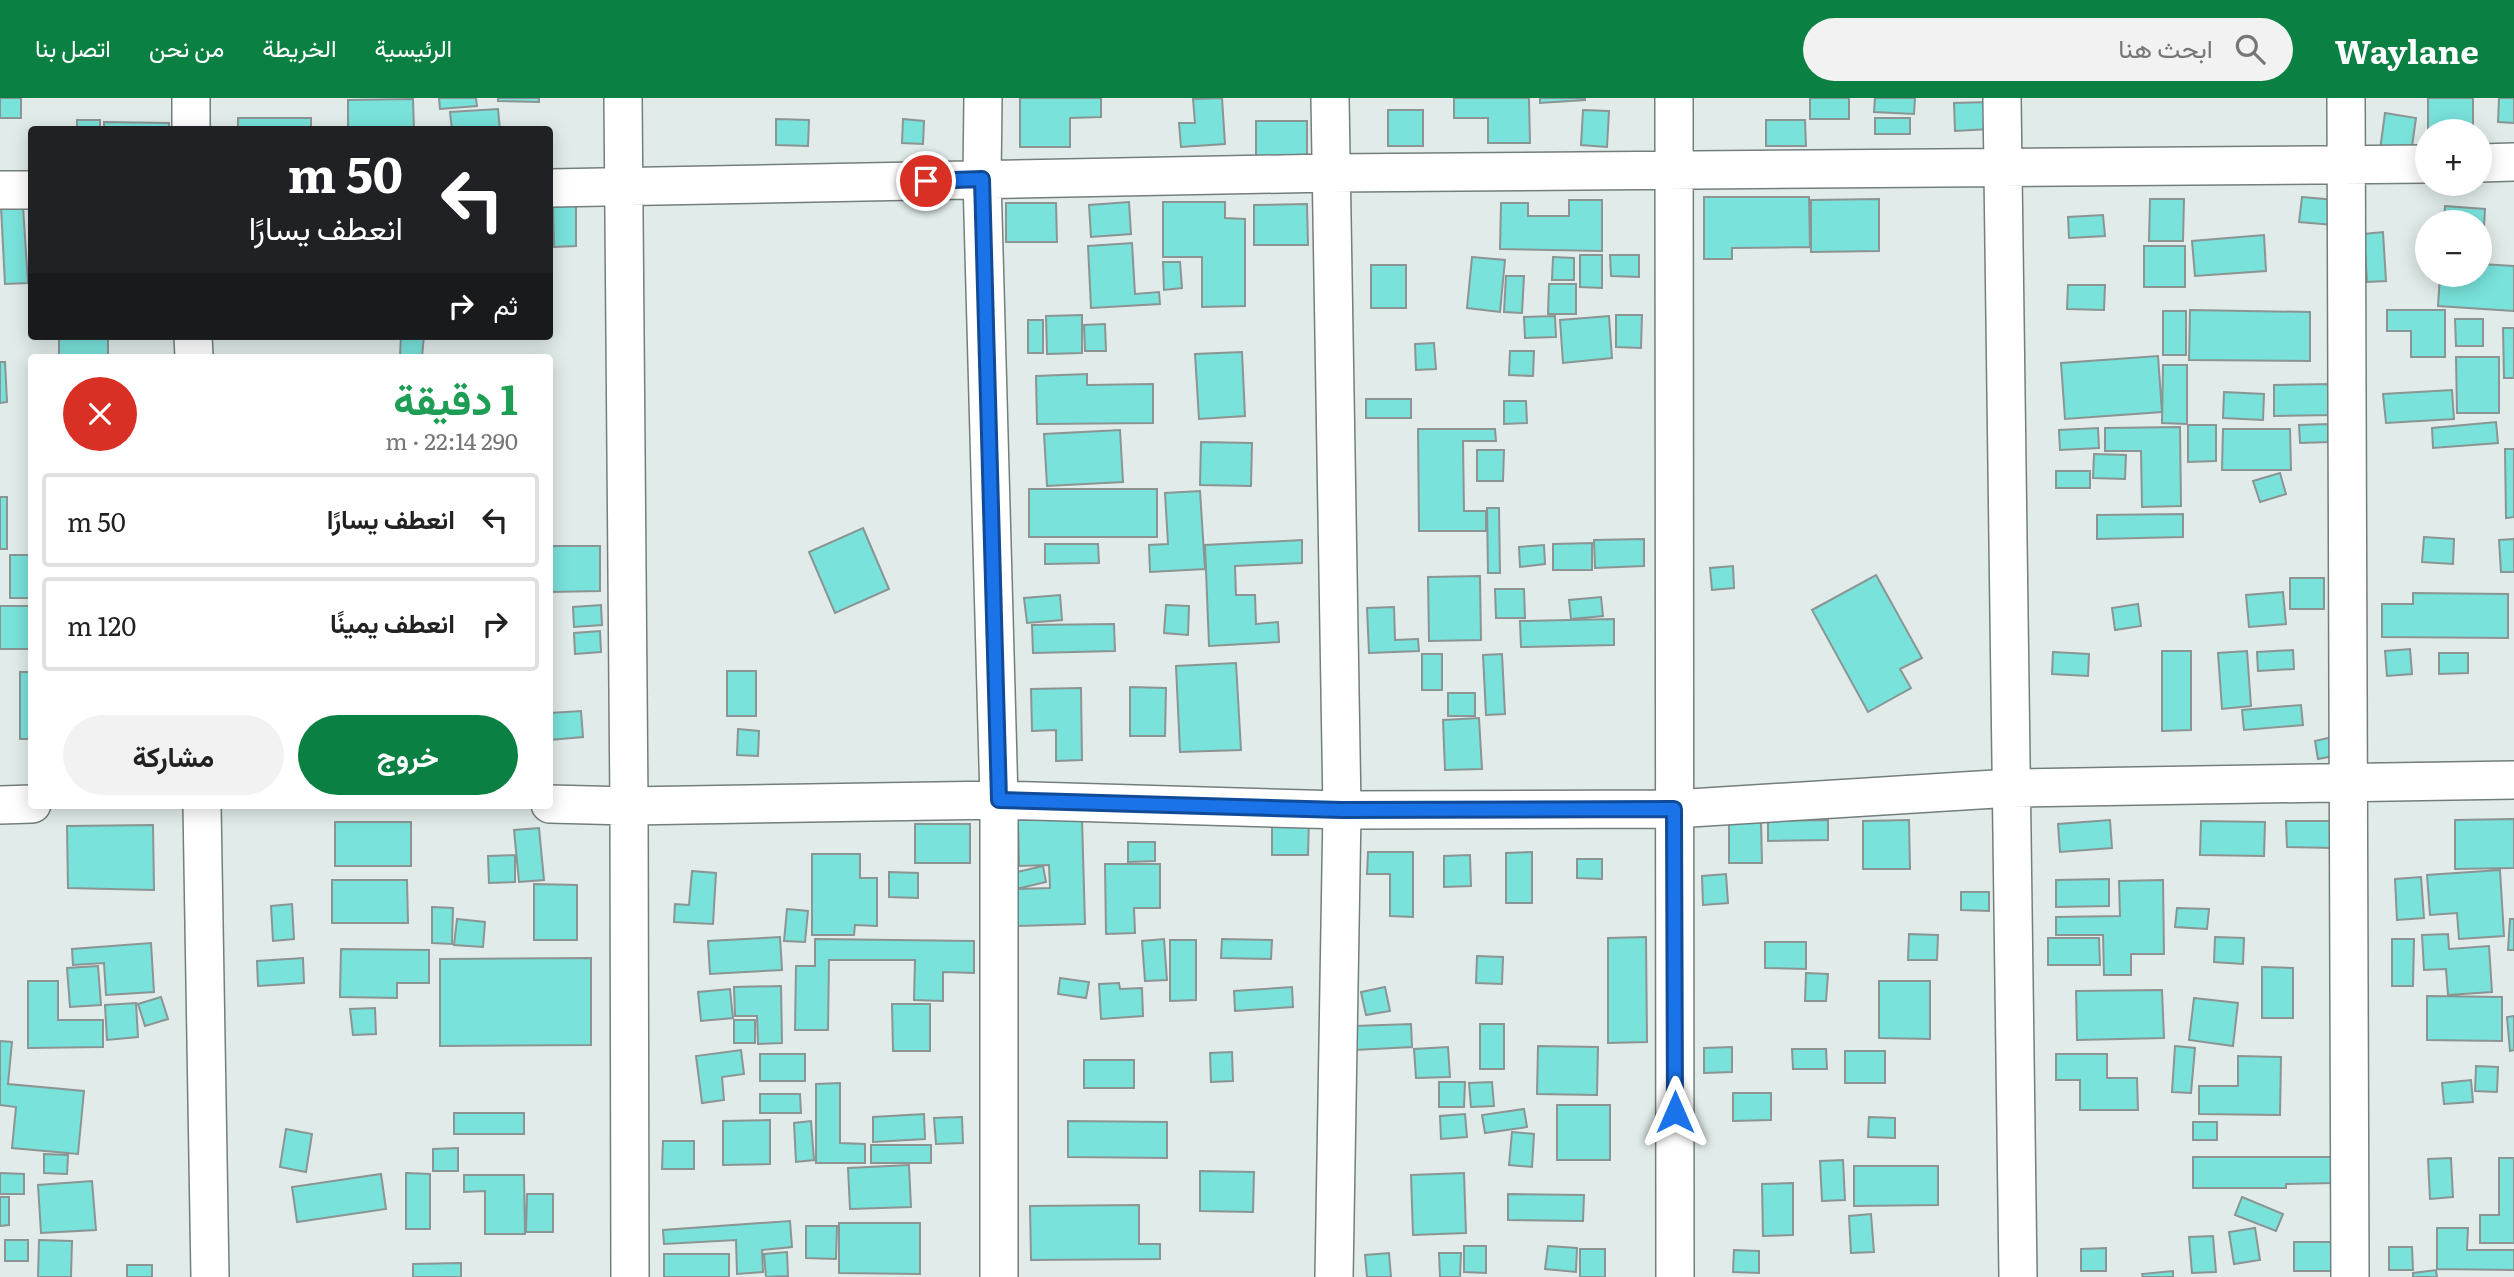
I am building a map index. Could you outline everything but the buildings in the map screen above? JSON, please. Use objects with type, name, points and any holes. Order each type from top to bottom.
[{"type":"street","points":[[191,98],[191,126]]},
{"type":"street","points":[[623,98],[630,1277]]},
{"type":"street","points":[[983,98],[982,179],[999,800],[999,1277]]},
{"type":"street","points":[[1330,98],[1342,810],[1334,1277]]},
{"type":"street","points":[[1674,98],[1675,1277]]},
{"type":"street","points":[[2002,98],[2018,1277]]},
{"type":"street","points":[[2346,98],[2350,1277]]},
{"type":"street","points":[[2492,163],[2514,162]]},
{"type":"street","points":[[553,188],[1330,173],[2415,164]]},
{"type":"street","points":[[0,190],[28,190]]},
{"type":"street","points":[[553,804],[629,806],[999,800],[1342,810],[1674,809],[2011,788],[2514,779]]},
{"type":"street","points":[[0,805],[28,804]]},
{"type":"street","points":[[202,809],[209,1277]]},
{"type":"route","points":[[926,181],[982,179],[999,800],[1342,810],[1674,809],[1675,1112]]}]
